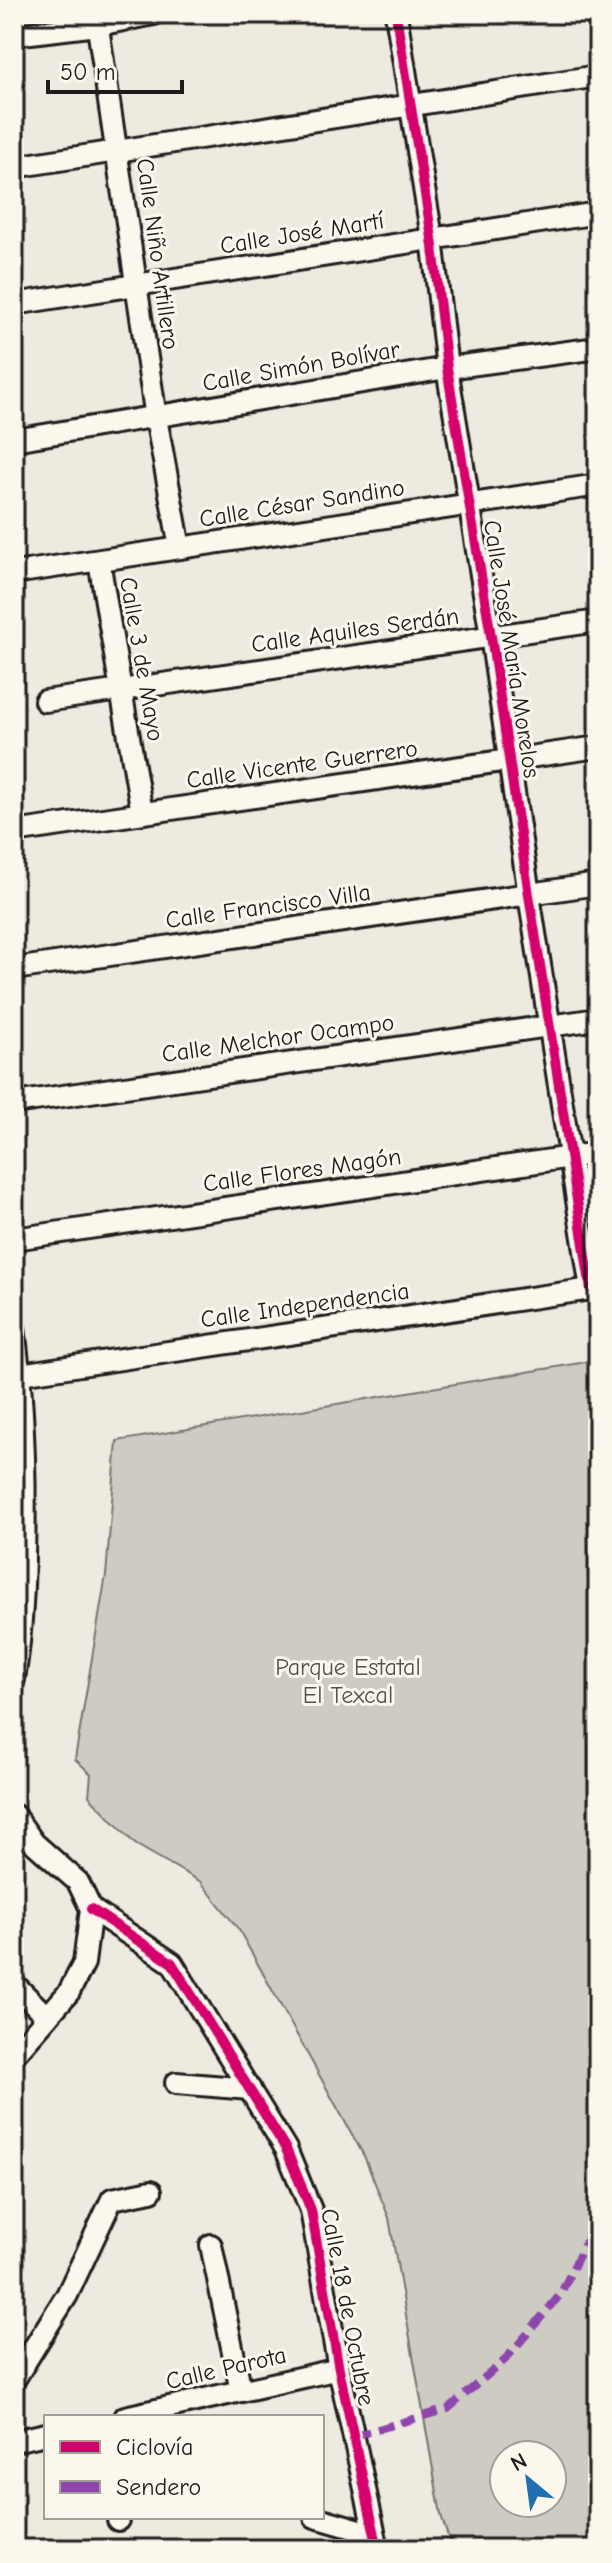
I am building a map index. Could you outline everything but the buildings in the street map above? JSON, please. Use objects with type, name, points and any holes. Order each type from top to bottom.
[{"type":"street","points":[[14,35],[97,20],[154,14]]},
{"type":"street","name":"Calle José María Morelos","points":[[396,14],[432,238],[447,368],[529,895],[595,1288]]},
{"type":"street","name":"Calle Niño Artillero","points":[[97,20],[156,418],[180,548]]},
{"type":"street","points":[[14,167],[598,76]]},
{"type":"street","name":"Calle José Martí","points":[[14,304],[598,213]]},
{"type":"street","name":"Calle Simón Bolívar","points":[[14,440],[447,368],[598,348]]},
{"type":"street","name":"Calle César Sandino","points":[[14,573],[598,485]]},
{"type":"street","name":"Calle 3 de Mayo","points":[[99,561],[142,813]]},
{"type":"street","name":"Calle Aquiles Serdán","points":[[45,701],[598,621]]},
{"type":"street","name":"Calle Vicente Guerrero","points":[[14,832],[598,747]]},
{"type":"street","name":"Calle Francisco Villa","points":[[14,969],[598,884]]},
{"type":"street","name":"Calle Melchor Ocampo","points":[[14,1103],[598,1019]]},
{"type":"street","name":"Calle Flores Magón","points":[[14,1239],[598,1153]]},
{"type":"street","name":"Calle Independencia","points":[[20,1374],[595,1288]]},
{"type":"street","points":[[14,1328],[25,1465],[19,1526],[14,1679]]},
{"type":"street","points":[[14,1815],[34,1843],[78,1882],[91,1909],[84,1963],[69,1992],[14,2055]]},
{"type":"street","name":"Calle 18 de Octubre","points":[[91,1909],[172,1963],[286,2149],[311,2210],[339,2369],[376,2542]]},
{"type":"street","points":[[14,1984],[46,2016]]},
{"type":"street","points":[[176,2083],[250,2089]]},
{"type":"street","points":[[14,2380],[67,2295],[112,2199],[151,2191]]},
{"type":"street","points":[[211,2245],[241,2391]]},
{"type":"street","name":"Calle Parota","points":[[134,2415],[339,2369]]},
{"type":"street","points":[[14,2441],[44,2434]]},
{"type":"street","points":[[320,2519],[376,2542]]},
{"type":"green space","name":"Parque Estatal El Texcal","points":[[598,1360],[598,2549],[452,2549],[441,2515],[389,2218],[364,2156],[239,1930],[201,1882],[135,1844],[89,1796],[91,1774],[75,1759],[106,1575],[117,1441]]},
{"type":"marked path","points":[[354,2436],[448,2409],[505,2360],[560,2295],[598,2216]]},
{"type":"cycle path","points":[[396,14],[432,238],[447,368],[591,1289]]},
{"type":"cycle path","points":[[91,1909],[172,1963],[286,2149],[311,2210],[339,2369],[378,2549]]}]
